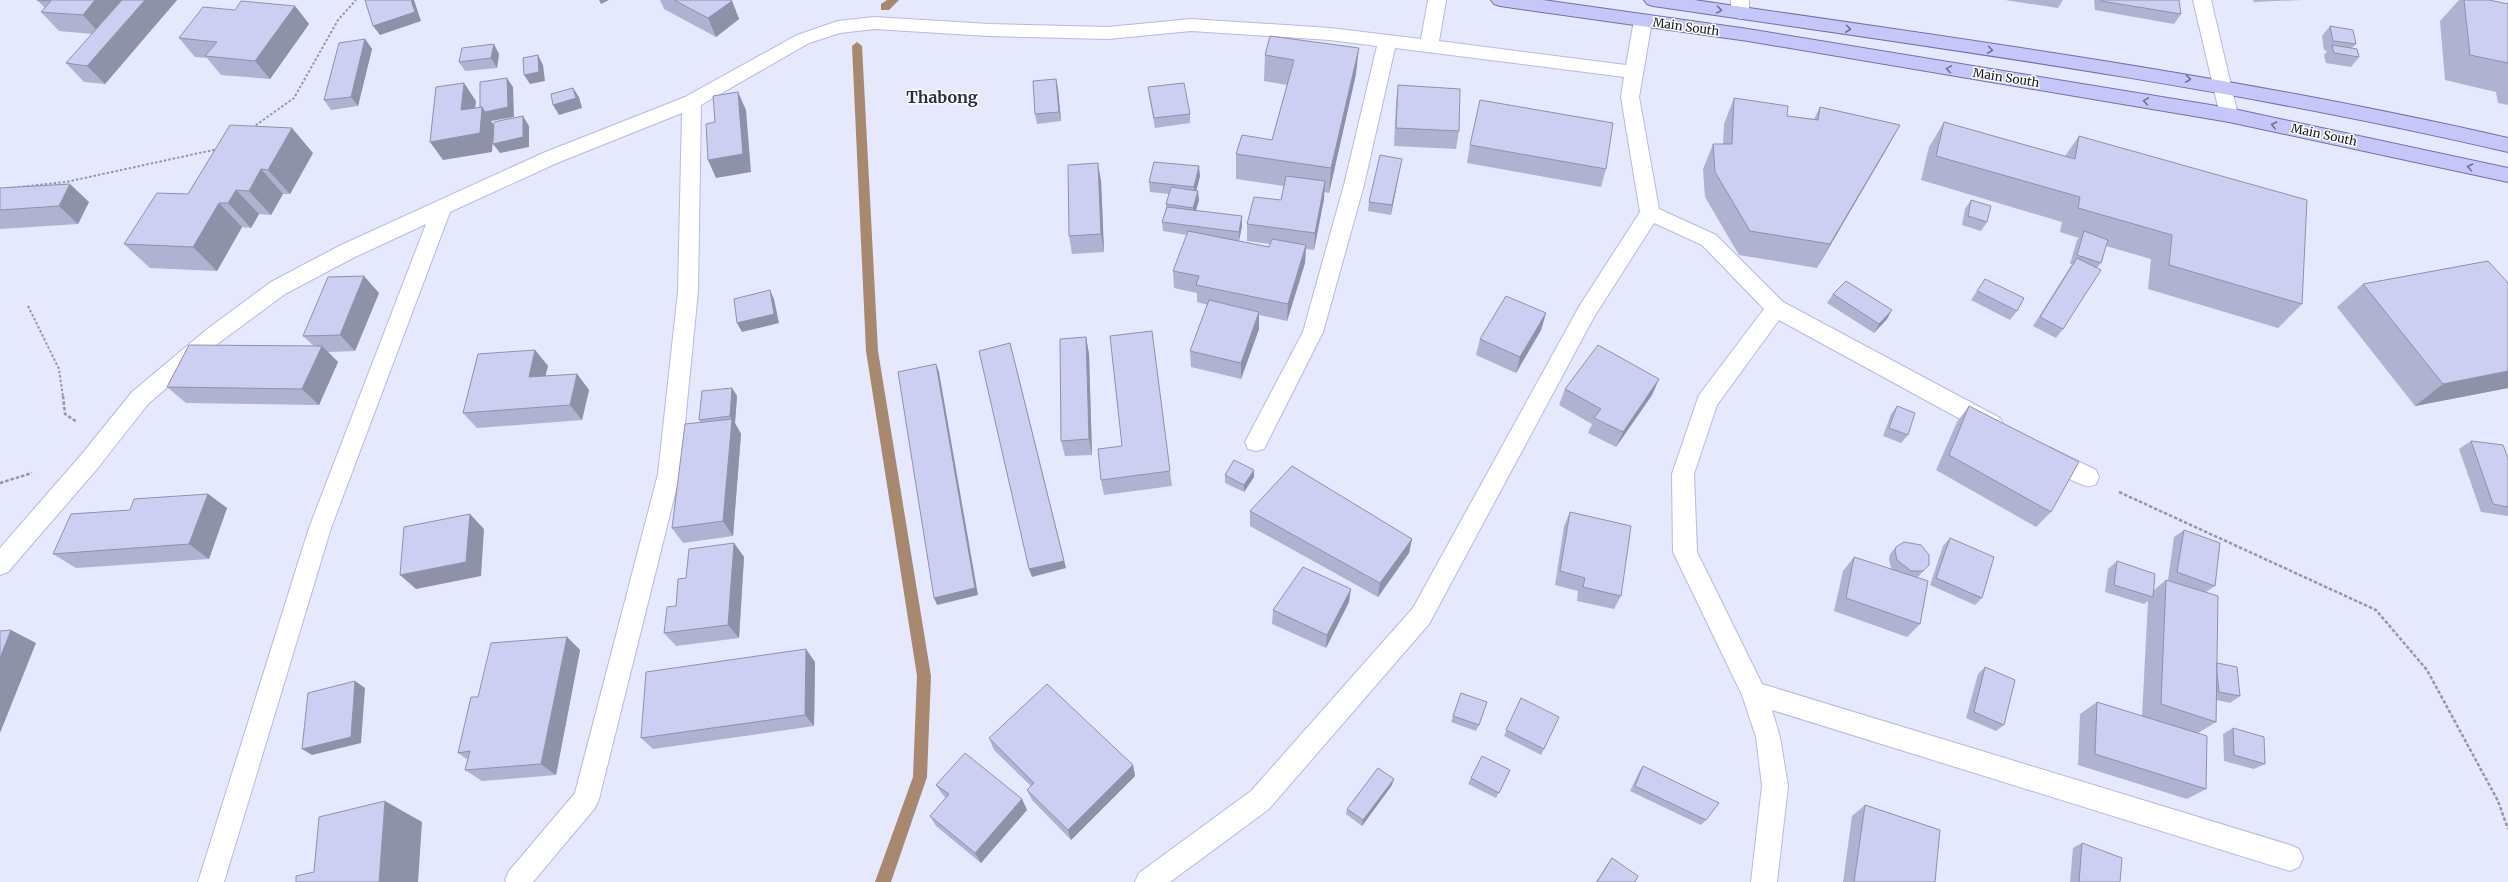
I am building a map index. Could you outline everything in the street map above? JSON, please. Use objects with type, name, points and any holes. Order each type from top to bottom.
[{"type":"main road","name":"Main South","points":[[1500,0],[1748,35],[2229,115],[2508,175]]},
{"type":"main road","name":"Main South","points":[[1653,0],[1740,6],[2222,84],[2441,129],[2508,145]]},
{"type":"street","points":[[1429,47],[1437,0]]},
{"type":"street","points":[[2202,0],[2229,115]]},
{"type":"street","points":[[1148,882],[1260,800],[1421,616],[1587,311],[1650,214],[1630,97],[1643,21]]},
{"type":"street","points":[[0,565],[140,398],[213,336],[278,288],[346,252],[550,158],[692,102],[803,39],[838,27],[874,23],[989,30],[1108,32],[1191,25],[1330,34],[1634,72]]},
{"type":"street","points":[[1256,442],[1313,332],[1354,185],[1387,42]]},
{"type":"street","points":[[518,880],[586,799],[669,474],[688,291],[692,102]]},
{"type":"street","points":[[210,882],[320,528],[442,208]]},
{"type":"street","points":[[1650,214],[1709,240],[1776,308],[2011,436]]},
{"type":"street","points":[[1764,882],[1775,786],[1768,737],[1754,693],[1685,552],[1682,474],[1708,401],[1776,308]]},
{"type":"street","points":[[2032,447],[2088,477]]},
{"type":"street","points":[[1754,693],[2290,858]]},
{"type":"path","points":[[250,130],[294,98],[338,20],[356,0]]},
{"type":"path","points":[[0,188],[66,182],[225,148]]},
{"type":"path","points":[[28,306],[59,369],[66,414],[105,441]]},
{"type":"path","points":[[2088,477],[2376,610],[2426,670],[2498,801],[2508,829]]},
{"type":"building","points":[[37,0],[95,0],[83,15],[41,12],[51,1]]},
{"type":"building","points":[[122,0],[145,0],[87,66],[66,63]]},
{"type":"building","points":[[365,0],[411,0],[415,12],[373,26]]},
{"type":"building","points":[[674,0],[731,0],[732,1],[708,18]]},
{"type":"building","points":[[2179,0],[2181,14],[2101,1]]},
{"type":"building","points":[[2464,0],[2489,0],[2508,4],[2508,63],[2470,55]]},
{"type":"building","points":[[241,1],[295,6],[255,61],[205,56],[217,42],[179,38],[203,7],[235,10]]},
{"type":"building","points":[[2330,26],[2353,30],[2356,44],[2333,41]]},
{"type":"building","points":[[1270,36],[1359,48],[1331,168],[1236,154],[1242,135],[1272,140],[1294,60],[1265,55]]},
{"type":"building","points":[[365,39],[351,97],[324,100],[339,43]]},
{"type":"building","points":[[494,44],[491,58],[459,62],[462,48]]},
{"type":"building","points":[[2332,45],[2357,49],[2359,57],[2334,53]]},
{"type":"building","points":[[538,55],[539,72],[524,75],[523,58]]},
{"type":"building","points":[[507,78],[508,107],[485,112],[482,107],[480,107],[480,82]]},
{"type":"building","points":[[1056,79],[1059,112],[1035,114],[1033,81]]},
{"type":"building","points":[[464,83],[461,110],[482,107],[480,133],[430,142],[436,87]]},
{"type":"building","points":[[1184,83],[1190,114],[1154,118],[1148,87]]},
{"type":"building","points":[[1398,85],[1460,89],[1459,131],[1396,128]]},
{"type":"building","points":[[573,88],[576,98],[553,105],[551,94]]},
{"type":"building","points":[[738,92],[743,154],[708,160],[706,124],[715,122],[713,96]]},
{"type":"building","points":[[1734,98],[1788,106],[1787,116],[1818,120],[1820,107],[1900,125],[1830,244],[1750,231],[1715,172],[1713,144],[1732,144]]},
{"type":"building","points":[[1480,100],[1613,123],[1606,169],[1470,145]]},
{"type":"building","points":[[523,116],[523,137],[493,144],[494,122]]},
{"type":"building","points":[[1944,122],[2075,159],[2079,136],[2307,200],[2302,304],[2169,265],[2172,235],[2078,208],[2080,197],[1936,156]]},
{"type":"building","points":[[230,125],[292,128],[268,170],[261,169],[249,191],[236,190],[228,203],[219,203],[193,247],[124,244],[157,193],[188,194]]},
{"type":"building","points":[[1380,155],[1402,159],[1392,205],[1369,202]]},
{"type":"building","points":[[1154,162],[1199,166],[1194,187],[1149,182]]},
{"type":"building","points":[[1098,163],[1101,234],[1069,236],[1068,165]]},
{"type":"building","points":[[1286,176],[1325,181],[1315,233],[1247,224],[1254,197],[1281,200]]},
{"type":"building","points":[[70,184],[59,206],[0,210],[0,188]]},
{"type":"building","points":[[1171,187],[1198,191],[1193,208],[1166,204]]},
{"type":"building","points":[[1971,200],[1991,206],[1987,222],[1968,216]]},
{"type":"building","points":[[1167,207],[1242,216],[1239,232],[1162,222]]},
{"type":"building","points":[[1188,231],[1269,247],[1272,239],[1306,245],[1288,304],[1196,285],[1199,276],[1173,271]]},
{"type":"building","points":[[2084,231],[2108,240],[2101,263],[2077,255]]},
{"type":"building","points":[[2077,258],[2101,270],[2063,329],[2040,317]]},
{"type":"building","points":[[2488,261],[2508,283],[2508,371],[2443,384],[2363,284]]},
{"type":"building","points":[[364,276],[340,335],[303,336],[328,277]]},
{"type":"building","points":[[1985,279],[2024,298],[2017,311],[1977,291]]},
{"type":"building","points":[[1846,281],[1892,310],[1879,324],[1833,294]]},
{"type":"building","points":[[770,290],[774,314],[737,323],[734,299]]},
{"type":"building","points":[[1506,296],[1546,313],[1520,357],[1480,339]]},
{"type":"building","points":[[1209,300],[1259,312],[1241,363],[1190,351]]},
{"type":"building","points":[[1152,331],[1170,471],[1101,480],[1098,449],[1122,446],[1110,336]]},
{"type":"building","points":[[1086,337],[1089,439],[1061,441],[1060,339]]},
{"type":"building","points":[[1010,343],[1064,561],[1029,569],[979,351]]},
{"type":"building","points":[[189,345],[322,346],[302,389],[167,387]]},
{"type":"building","points":[[1598,345],[1659,379],[1623,432],[1594,418],[1601,409],[1565,389]]},
{"type":"building","points":[[535,350],[529,377],[577,374],[570,405],[463,413],[478,354]]},
{"type":"building","points":[[936,364],[975,588],[934,598],[898,372]]},
{"type":"building","points":[[732,388],[730,416],[699,420],[702,391]]},
{"type":"building","points":[[1897,406],[1915,413],[1908,435],[1889,428]]},
{"type":"building","points":[[1969,406],[2079,462],[2051,512],[1949,455]]},
{"type":"building","points":[[732,419],[723,521],[672,528],[685,424]]},
{"type":"building","points":[[2471,441],[2503,445],[2508,458],[2508,507],[2493,504]]},
{"type":"building","points":[[1234,460],[1254,470],[1244,485],[1225,475]]},
{"type":"building","points":[[1292,466],[1412,539],[1380,583],[1250,511]]},
{"type":"building","points":[[208,494],[189,544],[53,554],[71,514],[130,510],[134,499]]},
{"type":"building","points":[[1570,512],[1631,526],[1621,596],[1583,587],[1585,578],[1560,571]]},
{"type":"building","points":[[470,514],[466,562],[400,575],[404,527]]},
{"type":"building","points":[[2184,530],[2220,543],[2215,586],[2177,572]]},
{"type":"building","points":[[1950,538],[1994,557],[1982,598],[1936,578]]},
{"type":"building","points":[[1904,542],[1921,545],[1929,555],[1929,565],[1923,571],[1911,571],[1897,560],[1895,551],[1896,547]]},
{"type":"building","points":[[734,543],[728,625],[664,633],[667,607],[676,606],[678,579],[686,578],[689,549]]},
{"type":"building","points":[[1854,557],[1928,581],[1920,624],[1846,598]]},
{"type":"building","points":[[2117,561],[2155,574],[2153,597],[2114,585]]},
{"type":"building","points":[[1303,567],[1351,589],[1327,635],[1273,610]]},
{"type":"building","points":[[2166,580],[2218,596],[2216,722],[2161,704]]},
{"type":"building","points":[[11,630],[0,658],[0,631]]},
{"type":"building","points":[[567,637],[541,764],[465,770],[470,751],[458,753],[471,697],[478,697],[491,643]]},
{"type":"building","points":[[806,649],[805,715],[641,738],[646,672]]},
{"type":"building","points":[[2217,663],[2237,667],[2240,696],[2219,692]]},
{"type":"building","points":[[1985,667],[2015,680],[2004,725],[1974,712]]},
{"type":"building","points":[[355,681],[351,737],[302,749],[308,693]]},
{"type":"building","points":[[1047,684],[1133,765],[1068,830],[1027,790],[1034,783],[989,738]]},
{"type":"building","points":[[1461,693],[1487,702],[1479,725],[1453,716]]},
{"type":"building","points":[[1521,698],[1559,717],[1544,749],[1506,730]]},
{"type":"building","points":[[2097,702],[2207,736],[2206,789],[2095,754]]},
{"type":"building","points":[[2233,728],[2264,737],[2265,764],[2234,755]]},
{"type":"building","points":[[965,753],[1022,799],[975,853],[930,816],[949,794],[936,785]]},
{"type":"building","points":[[1482,756],[1510,770],[1499,793],[1471,778]]},
{"type":"building","points":[[1643,766],[1719,803],[1706,820],[1635,786]]},
{"type":"building","points":[[1378,768],[1394,779],[1363,820],[1347,809]]},
{"type":"building","points":[[385,801],[379,882],[296,882],[296,876],[314,872],[319,817]]},
{"type":"building","points":[[1865,805],[1940,830],[1935,882],[1854,882]]},
{"type":"building","points":[[2082,843],[2122,858],[2120,882],[2079,882]]},
{"type":"building","points":[[1612,858],[1638,876],[1635,882],[1597,882]]},
{"type":"waterway","points":[[885,7],[894,0]]},
{"type":"waterway","points":[[857,46],[872,351],[924,676],[920,777],[883,882]]},
{"type":"district","name":"Thabong","points":[[942,97]]}]
